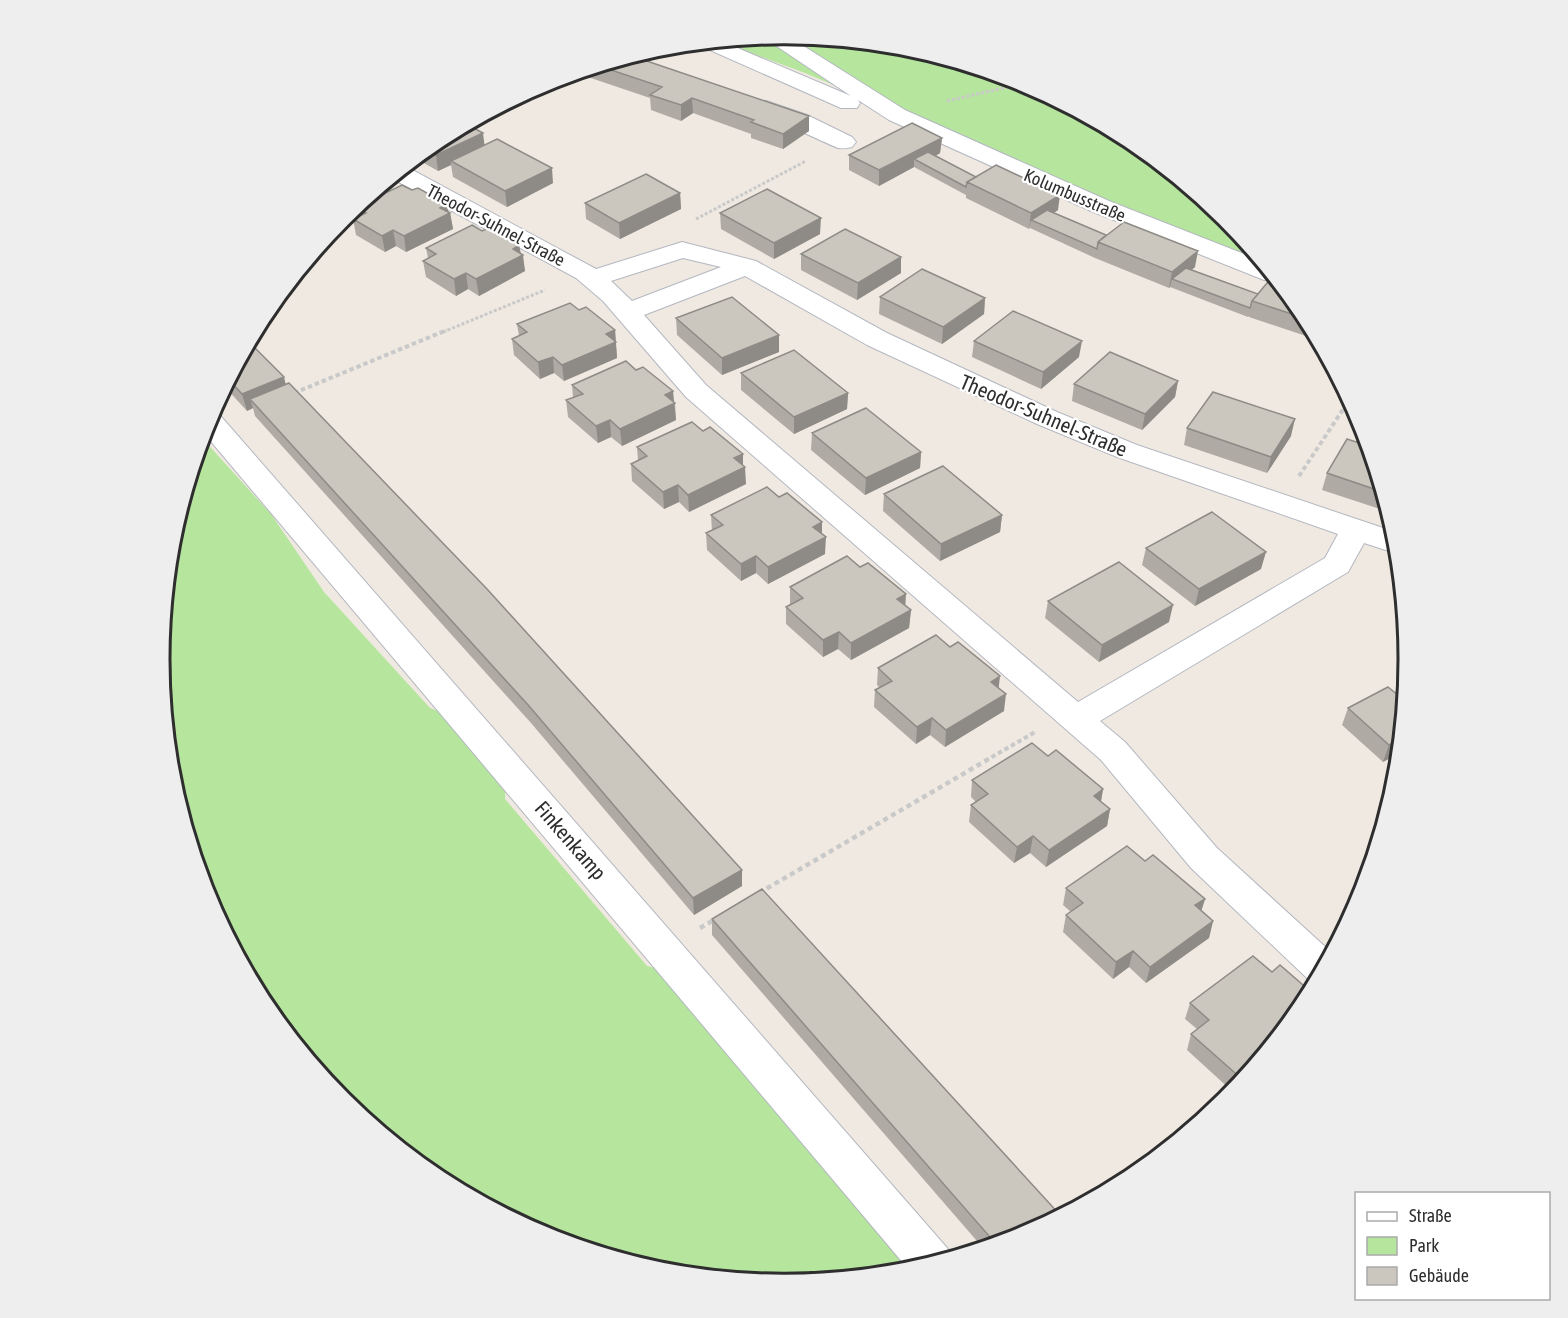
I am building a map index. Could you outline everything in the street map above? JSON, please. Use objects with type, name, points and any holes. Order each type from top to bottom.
[{"type":"street","name":"Kolumbusstraße","points":[[787,45],[889,110],[1100,206],[1258,269]]},
{"type":"street","name":"Kolumbusstraße","points":[[721,48],[753,60],[836,99],[863,108],[889,110]]},
{"type":"street","points":[[744,101],[800,120],[844,142]]},
{"type":"street","name":"Theodor-Suhnel-Straße","points":[[405,176],[589,276],[627,312],[696,391],[1113,751],[1203,858],[1317,964]]},
{"type":"street","points":[[589,276],[682,250]]},
{"type":"street","name":"Theodor-Suhnel-Straße","points":[[682,250],[747,266],[877,339],[997,396],[1127,451],[1386,541]]},
{"type":"street","points":[[627,312],[747,266]]},
{"type":"street","name":"Finkenkamp","points":[[216,428],[925,1256]]},
{"type":"street","points":[[1073,715],[1337,565],[1355,531]]},
{"type":"path","points":[[960,98],[1006,87]]},
{"type":"path","points":[[682,250],[679,232],[684,225],[844,142]]},
{"type":"path","points":[[290,394],[589,276]]},
{"type":"path","points":[[1281,506],[1344,408]]},
{"type":"path","points":[[756,896],[1073,715]]},
{"type":"path","points":[[664,949],[715,919]]},
{"type":"green space","points":[[784,45],[864,50],[943,66],[1019,92],[1091,127],[1158,172],[1189,197],[1252,262],[805,73],[735,47]]},
{"type":"green space","points":[[209,446],[271,514],[324,592],[430,708],[459,719],[506,774],[505,799],[647,966],[667,971],[908,1260],[824,1272],[744,1272],[664,1261],[587,1240],[512,1210],[443,1170],[379,1121],[322,1064],[273,1000],[233,931],[203,856],[182,779],[171,699],[171,619],[182,539],[191,500]]},
{"type":"building","points":[[647,61],[809,116],[783,134],[751,122],[754,120],[692,98],[681,105],[650,95],[662,87],[612,70]]},
{"type":"building","points":[[912,123],[942,138],[879,170],[849,155]]},
{"type":"building","points":[[475,129],[483,133],[436,155],[443,148]]},
{"type":"building","points":[[497,139],[552,168],[505,191],[451,161]]},
{"type":"building","points":[[928,152],[976,177],[967,182],[966,187],[914,159]]},
{"type":"building","points":[[996,165],[1060,195],[1031,213],[967,182]]},
{"type":"building","points":[[646,174],[680,193],[619,223],[585,203]]},
{"type":"building","points":[[402,185],[412,190],[418,188],[447,204],[440,208],[450,213],[404,236],[393,230],[382,236],[355,220],[366,213],[364,212],[382,195]]},
{"type":"building","points":[[767,189],[821,218],[774,243],[720,213]]},
{"type":"building","points":[[1047,210],[1106,235],[1098,242],[1097,249],[1031,220]]},
{"type":"building","points":[[1124,222],[1198,251],[1172,272],[1098,242]]},
{"type":"building","points":[[472,225],[482,231],[489,228],[519,245],[513,249],[523,255],[476,279],[466,273],[454,279],[423,261],[436,254],[426,248]]},
{"type":"building","points":[[845,229],[901,257],[858,283],[801,254]]},
{"type":"building","points":[[1186,268],[1258,294],[1250,308],[1172,279]]},
{"type":"building","points":[[922,269],[985,298],[943,327],[880,297]]},
{"type":"building","points":[[1268,282],[1292,314],[1252,301]]},
{"type":"building","points":[[732,297],[779,335],[722,358],[676,318]]},
{"type":"building","points":[[570,303],[579,310],[586,307],[615,330],[606,334],[616,342],[562,365],[553,357],[538,362],[512,339],[527,332],[517,324]]},
{"type":"building","points":[[1013,311],[1082,341],[1043,372],[974,341]]},
{"type":"building","points":[[255,348],[284,377],[242,394],[234,385]]},
{"type":"building","points":[[794,350],[848,393],[794,417],[741,373]]},
{"type":"building","points":[[1110,352],[1178,381],[1145,414],[1074,384]]},
{"type":"building","points":[[626,361],[636,370],[643,367],[673,391],[665,395],[675,403],[620,429],[610,420],[596,426],[566,400],[583,394],[572,385]]},
{"type":"building","points":[[289,383],[487,589],[742,870],[693,898],[529,706],[250,399]]},
{"type":"building","points":[[1213,392],[1295,419],[1271,457],[1187,428]]},
{"type":"building","points":[[866,408],[921,452],[866,478],[812,433]]},
{"type":"building","points":[[692,422],[703,431],[710,427],[743,454],[734,458],[745,467],[688,495],[678,485],[663,492],[631,464],[647,456],[637,447]]},
{"type":"building","points":[[1347,439],[1358,442],[1373,489],[1327,473]]},
{"type":"building","points":[[943,466],[1002,515],[941,544],[884,494]]},
{"type":"building","points":[[767,487],[779,497],[787,493],[822,522],[813,527],[826,537],[768,567],[756,556],[741,564],[706,533],[723,525],[711,515]]},
{"type":"building","points":[[1212,512],[1266,552],[1199,589],[1146,548]]},
{"type":"building","points":[[847,556],[860,567],[868,563],[906,594],[897,599],[911,610],[851,643],[839,632],[823,640],[786,607],[803,598],[790,587]]},
{"type":"building","points":[[1119,562],[1173,605],[1102,645],[1048,601]]},
{"type":"building","points":[[936,635],[950,647],[958,642],[1000,676],[991,682],[1006,694],[946,730],[932,718],[917,727],[875,690],[892,681],[878,668]]},
{"type":"building","points":[[1388,687],[1397,694],[1392,743],[1389,745],[1348,708]]},
{"type":"building","points":[[1032,743],[1048,756],[1056,750],[1103,789],[1094,796],[1110,809],[1049,850],[1033,836],[1017,847],[971,805],[988,794],[972,780]]},
{"type":"building","points":[[1127,846],[1145,861],[1153,855],[1205,899],[1195,905],[1213,921],[1150,967],[1133,951],[1116,962],[1066,915],[1083,903],[1066,888]]},
{"type":"building","points":[[762,889],[1056,1210],[990,1237],[712,919]]},
{"type":"building","points":[[1253,956],[1272,972],[1280,965],[1304,986],[1271,1033],[1236,1074],[1191,1034],[1209,1020],[1190,1003]]}]
